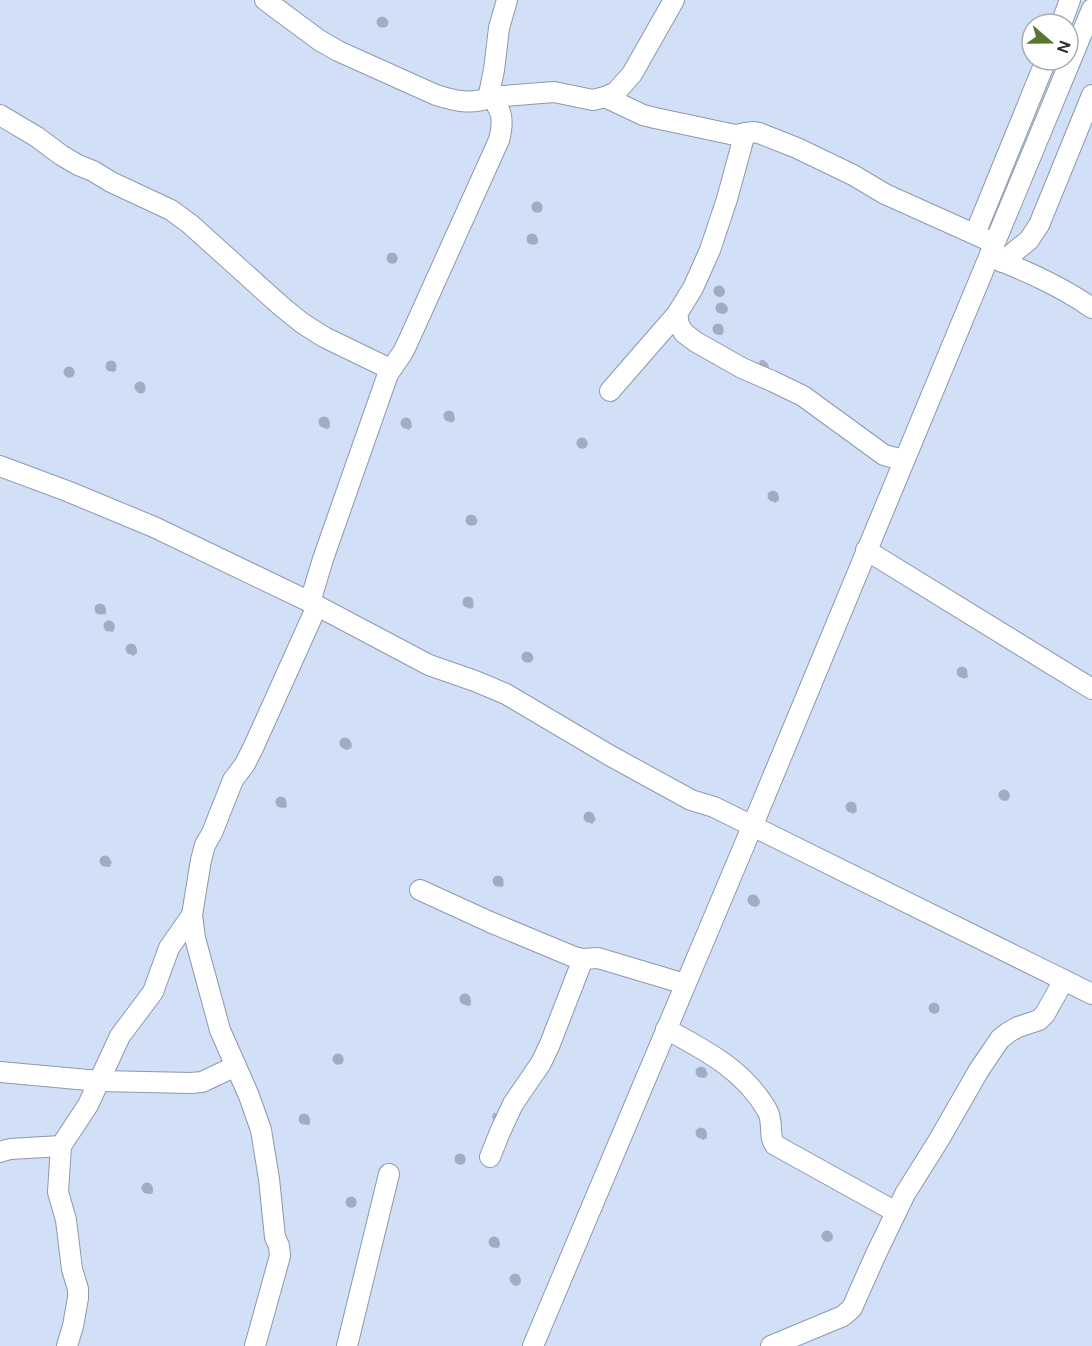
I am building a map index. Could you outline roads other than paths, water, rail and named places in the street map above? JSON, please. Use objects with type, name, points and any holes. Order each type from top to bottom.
[{"type":"street","points":[[265,0],[319,40],[338,51],[425,90],[451,100],[472,103],[491,98],[554,92],[593,100],[605,98],[616,92],[632,74],[674,0]]},
{"type":"street","points":[[255,1346],[280,1256],[279,1246],[275,1237],[261,1130],[249,1096],[219,1030],[195,938],[192,915],[201,860],[205,845],[233,780],[255,746],[314,604],[331,537],[390,369],[403,352],[499,140],[502,119],[500,111],[489,94],[489,88],[494,70],[499,28],[507,0]]},
{"type":"street","points":[[533,1346],[903,460],[995,254],[1092,9]]},
{"type":"street","points":[[975,234],[1041,72]]},
{"type":"street","points":[[995,254],[1029,240],[1039,225],[1092,95]]},
{"type":"street","points":[[605,98],[643,115],[735,135],[759,133],[797,148],[853,175],[885,194],[975,234],[995,254],[1068,292],[1092,308]]},
{"type":"street","points":[[0,115],[78,165],[171,210],[190,224],[302,323],[324,337],[390,369]]},
{"type":"street","points":[[610,391],[676,314],[693,288],[710,250],[745,133]]},
{"type":"street","points":[[676,314],[684,333],[696,342],[742,368],[803,396],[884,455],[903,460]]},
{"type":"street","points":[[0,466],[154,527],[314,604],[429,665],[506,694],[691,800],[714,807],[1092,994]]},
{"type":"street","points":[[866,550],[1092,689]]},
{"type":"street","points":[[420,890],[574,957],[598,958],[685,984]]},
{"type":"street","points":[[67,1346],[73,1326],[78,1289],[72,1269],[66,1220],[58,1192],[61,1146],[88,1105],[120,1036],[153,992],[169,948],[192,915]]},
{"type":"street","points":[[490,1157],[513,1104],[541,1063],[584,959]]},
{"type":"street","points":[[771,1346],[843,1316],[852,1308],[905,1194],[979,1070],[1000,1040],[1009,1032],[1039,1020],[1045,1014],[1064,980]]},
{"type":"street","points":[[666,1029],[706,1050],[730,1067],[753,1089],[771,1117],[771,1138],[775,1145],[896,1212]]},
{"type":"street","points":[[0,1072],[99,1081],[191,1083],[202,1082],[236,1066]]},
{"type":"street","points":[[0,1152],[10,1149],[61,1146]]},
{"type":"street","points":[[347,1346],[388,1174]]}]
